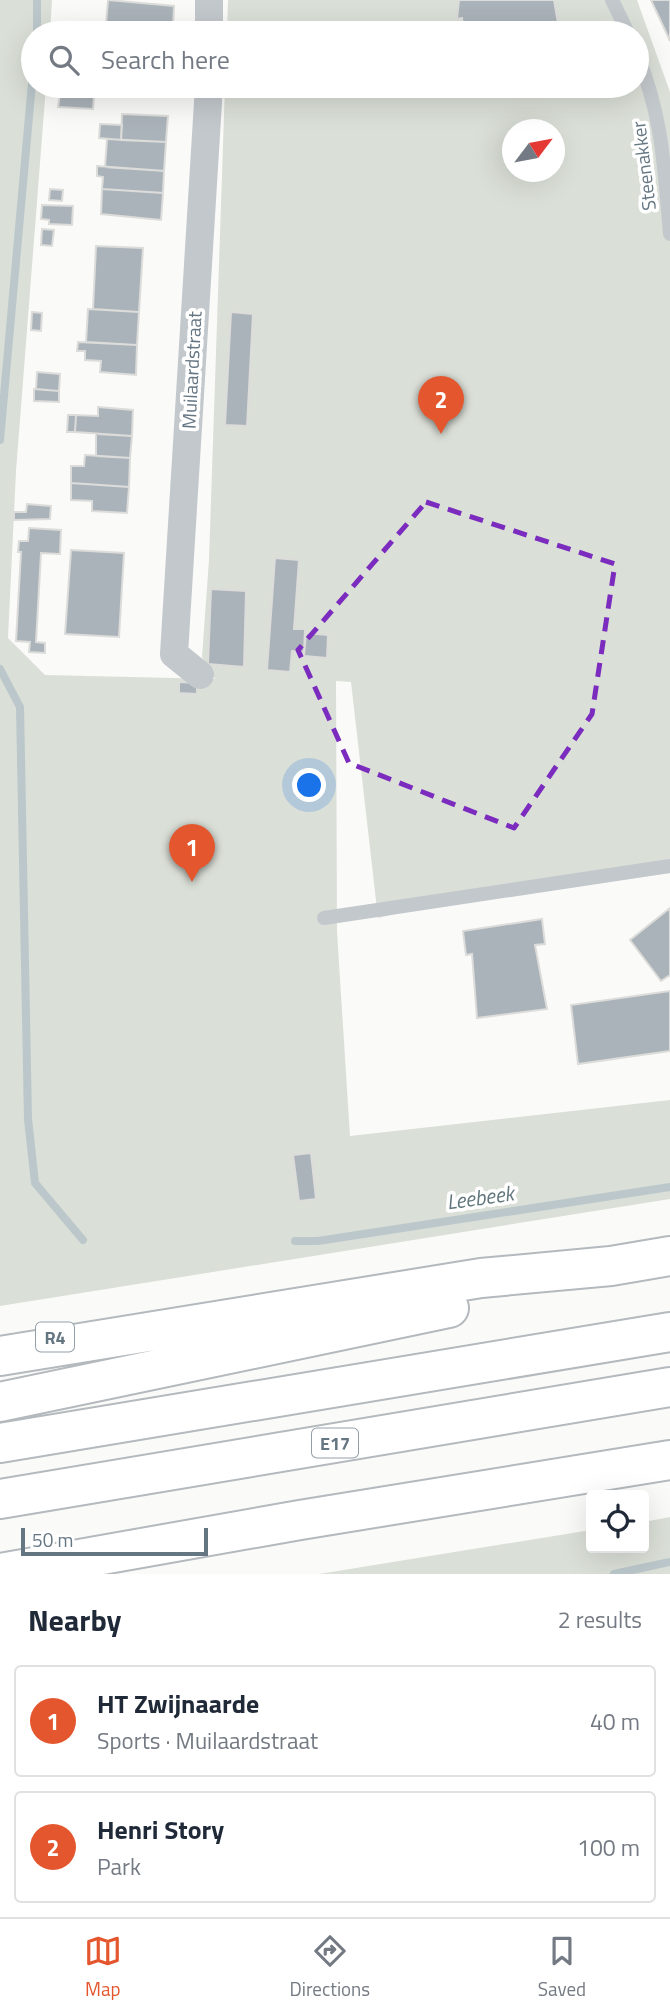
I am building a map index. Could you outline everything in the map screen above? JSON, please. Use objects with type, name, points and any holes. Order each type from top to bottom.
[{"type":"highway","points":[[0,1356],[481,1278],[611,1266],[670,1256]]},
{"type":"highway","points":[[0,1402],[471,1303],[611,1266]]},
{"type":"highway","points":[[0,1443],[670,1332]]},
{"type":"highway","name":"R4","points":[[0,1338],[111,1337]]},
{"type":"highway","name":"E17","points":[[0,1499],[670,1387]]},
{"type":"highway","points":[[0,1573],[300,1520],[670,1460]]},
{"type":"highway","points":[[0,1546],[300,1520]]},
{"type":"street","points":[[209,0],[209,21]]},
{"type":"street","name":"Muilaardstraat","points":[[200,675],[163,656],[208,98]]},
{"type":"lane","points":[[612,0],[622,21]]},
{"type":"lane","name":"Steenakker","points":[[649,90],[662,130],[670,234]]},
{"type":"lane","points":[[324,918],[670,866]]},
{"type":"highlighted area","points":[[426,502],[615,564],[592,714],[514,828],[349,763],[298,650]]},
{"type":"shaded area","points":[[0,0],[52,0],[51,21],[21,21],[21,98],[45,98],[16,471],[8,638],[45,675],[215,679],[202,657],[209,560],[225,98],[649,98],[649,33],[670,92],[670,873],[412,910],[378,918],[351,682],[336,681],[337,932],[350,1136],[670,1100],[670,1199],[0,1306]]},
{"type":"shaded area","points":[[228,0],[637,0],[645,21],[227,21]]},
{"type":"shaded area","points":[[670,1517],[670,1574],[319,1574],[586,1531],[586,1553],[649,1553],[649,1521]]},
{"type":"building","points":[[108,0],[174,6],[173,21],[106,21]]},
{"type":"building","points":[[459,0],[554,0],[558,21],[462,21],[462,18],[457,19]]},
{"type":"building","points":[[651,0],[670,0],[670,41]]},
{"type":"building","points":[[59,98],[94,98],[93,109],[58,107]]},
{"type":"building","points":[[122,114],[168,116],[166,142],[121,140]]},
{"type":"building","points":[[100,124],[122,125],[121,140],[99,138]]},
{"type":"building","points":[[107,139],[166,142],[164,171],[105,167]]},
{"type":"building","points":[[97,166],[164,171],[163,193],[102,189],[103,177],[97,176]]},
{"type":"building","points":[[50,189],[63,190],[62,201],[49,200]]},
{"type":"building","points":[[102,189],[163,193],[161,220],[101,214]]},
{"type":"building","points":[[42,205],[73,206],[72,225],[49,224],[49,220],[41,219]]},
{"type":"building","points":[[42,229],[54,230],[52,246],[41,245]]},
{"type":"building","points":[[96,246],[143,248],[139,312],[93,309]]},
{"type":"building","points":[[88,309],[139,312],[137,345],[86,342]]},
{"type":"building","points":[[32,312],[42,313],[41,331],[31,330]]},
{"type":"building","points":[[231,312],[253,314],[247,426],[225,425]]},
{"type":"building","points":[[78,342],[137,345],[136,375],[100,372],[101,361],[85,360],[85,351],[77,351]]},
{"type":"building","points":[[37,372],[60,374],[59,391],[36,389]]},
{"type":"building","points":[[34,389],[59,391],[59,402],[34,401]]},
{"type":"building","points":[[98,407],[133,410],[132,436],[75,432],[76,415],[98,416]]},
{"type":"building","points":[[68,415],[76,415],[75,432],[67,432]]},
{"type":"building","points":[[96,434],[132,436],[130,458],[96,456]]},
{"type":"building","points":[[85,455],[130,458],[129,487],[71,483],[71,466],[84,466]]},
{"type":"building","points":[[71,483],[129,487],[127,513],[92,511],[92,501],[71,500]]},
{"type":"building","points":[[27,504],[51,506],[50,519],[14,520],[14,512],[26,512]]},
{"type":"building","points":[[29,528],[61,530],[60,554],[41,553],[36,642],[45,643],[45,653],[29,652],[30,642],[16,641],[21,552],[18,552],[19,541],[28,541]]},
{"type":"building","points":[[71,550],[124,553],[119,637],[65,634]]},
{"type":"building","points":[[275,558],[299,560],[294,629],[305,629],[304,652],[292,651],[290,672],[267,670]]},
{"type":"building","points":[[211,589],[246,591],[244,667],[208,664]]},
{"type":"building","points":[[306,633],[328,635],[327,658],[304,656]]},
{"type":"building","points":[[179,682],[197,683],[197,694],[179,693]]},
{"type":"building","points":[[670,908],[670,975],[661,981],[630,940]]},
{"type":"building","points":[[542,919],[545,944],[535,945],[547,1009],[477,1018],[472,954],[466,955],[463,931]]},
{"type":"building","points":[[670,991],[670,1051],[578,1064],[571,1005]]},
{"type":"building","points":[[311,1153],[316,1199],[299,1201],[293,1155]]},
{"type":"waterway","name":"Leebeek","points":[[37,0],[37,21]]},
{"type":"waterway","name":"Leebeek","points":[[0,440],[31,98]]},
{"type":"waterway","name":"Leebeek","points":[[0,669],[20,707],[28,1119],[35,1183],[83,1240]]},
{"type":"waterway","name":"Leebeek","points":[[295,1241],[318,1241],[670,1187]]},
{"type":"waterway","name":"Leebeek","points":[[614,1574],[670,1562]]},
{"type":"place","name":"Henri Story","points":[[441,434]]},
{"type":"place","name":"HT Zwijnaarde","points":[[192,882]]}]
